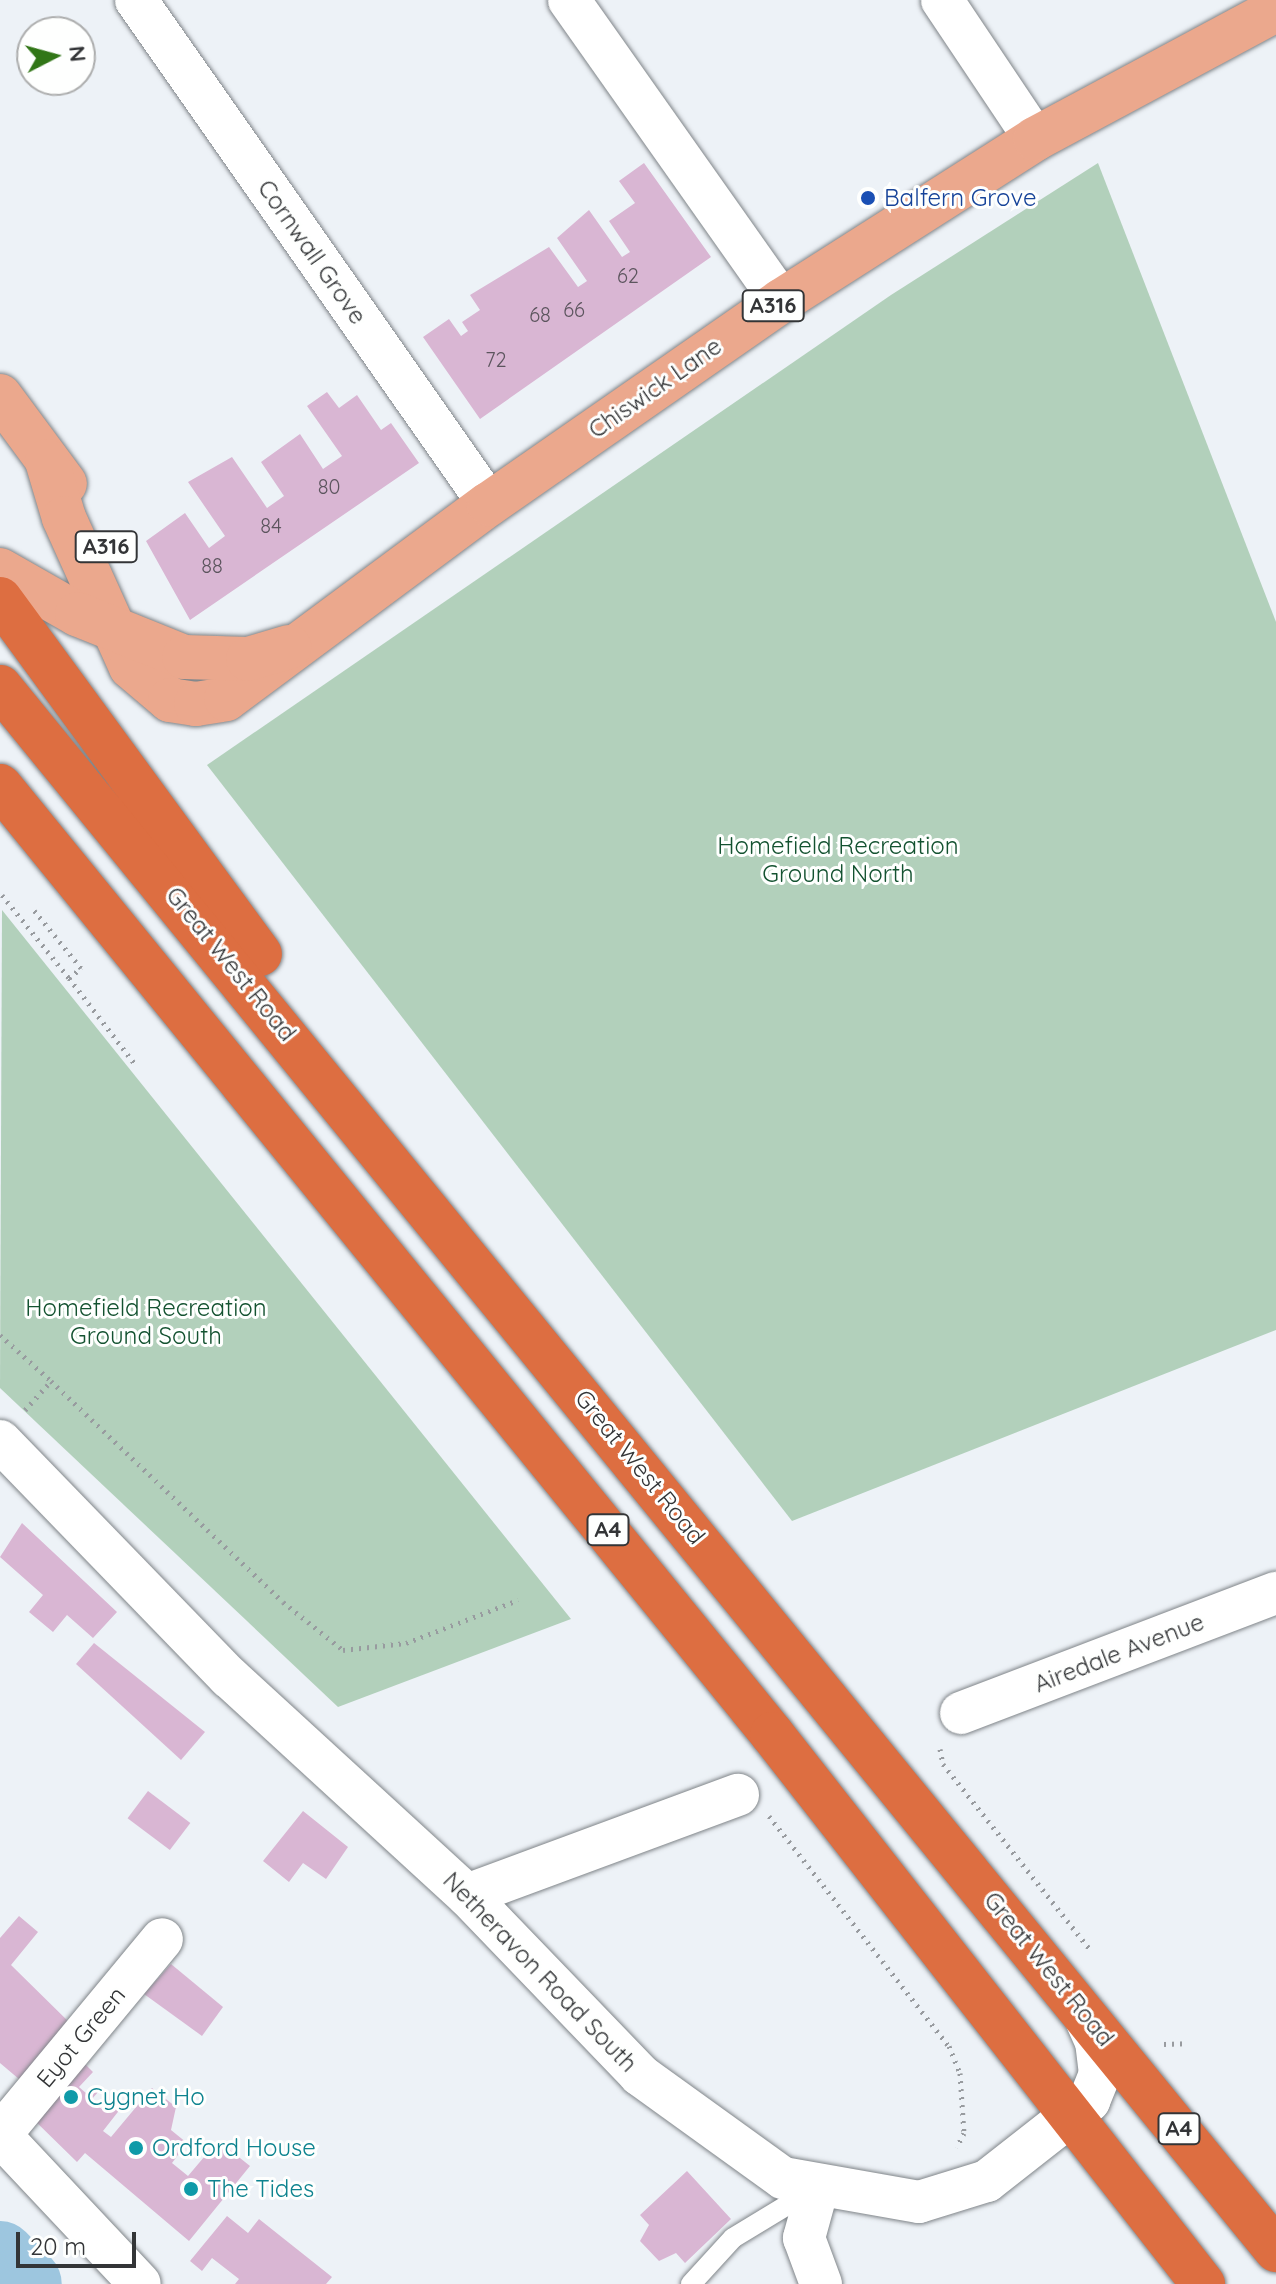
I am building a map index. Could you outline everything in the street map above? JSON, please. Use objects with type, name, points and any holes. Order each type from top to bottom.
[{"type":"highway","name":"A4","points":[[0,599],[126,776],[726,1572]]},
{"type":"highway","name":"Great West Road","points":[[0,687],[726,1572],[1276,2250]]},
{"type":"highway","name":"A4","points":[[0,786],[772,1734],[1203,2284]]},
{"type":"main road","name":"Chiswick Lane","points":[[109,626],[131,667],[170,700],[196,704],[245,687],[489,504],[781,301],[1035,139],[1272,7]]},
{"type":"main road","name":"A316","points":[[0,396],[90,514],[152,640]]},
{"type":"main road","name":"A316","points":[[47,461],[109,626]]},
{"type":"main road","name":"A316","points":[[0,570],[109,626],[152,640]]},
{"type":"main road","name":"Chiswick Lane","points":[[152,640],[184,657],[216,660],[299,644]]},
{"type":"street","name":"Cornwall Grove","points":[[136,0],[489,504]]},
{"type":"street","points":[[569,0],[781,301]]},
{"type":"street","points":[[942,0],[1035,139]]},
{"type":"street","name":"Netheravon Road South","points":[[8,1430],[229,1677],[467,1895],[640,2075],[783,2178],[885,2201],[948,2197],[987,2181],[1071,2119],[1089,2101],[1100,2074],[1096,2042],[1081,2009]]},
{"type":"street","name":"Airedale Avenue","points":[[961,1713],[1276,1593]]},
{"type":"street","points":[[467,1895],[738,1795]]},
{"type":"street","name":"Eyot Green","points":[[0,2135],[162,1939]]},
{"type":"street","points":[[0,2135],[140,2284]]},
{"type":"street","points":[[818,2187],[804,2238],[821,2284]]},
{"type":"lane","points":[[691,2284],[733,2238],[818,2187]]},
{"type":"path","points":[[2,895],[135,1064]]},
{"type":"path","points":[[33,909],[81,968],[69,978]]},
{"type":"path","points":[[0,1335],[283,1602],[343,1650],[406,1643],[518,1600]]},
{"type":"path","points":[[8,1430],[51,1381]]},
{"type":"path","points":[[943,1764],[1099,1961]]},
{"type":"path","points":[[738,1795],[778,1822],[949,2046],[960,2073],[964,2133],[949,2156]]},
{"type":"path","points":[[1155,2033],[1165,2045],[1187,2043]]},
{"type":"green space","name":"Homefield Recreation Ground North","points":[[1098,163],[1276,622],[1276,1330],[792,1521],[207,765],[891,295]]},
{"type":"green space","name":"Homefield Recreation Ground South","points":[[2,910],[571,1619],[338,1707],[0,1388]]},
{"type":"building","points":[[644,163],[711,257],[480,419],[423,337],[449,319],[461,336],[468,331],[462,322],[480,310],[470,295],[549,247],[578,287],[587,281],[557,238],[589,210],[622,257],[630,252],[609,221],[635,203],[619,181]]},
{"type":"building","points":[[327,392],[339,408],[357,395],[381,430],[391,423],[419,463],[190,620],[146,541],[185,513],[209,548],[225,536],[188,482],[232,457],[267,508],[284,496],[261,462],[300,434],[323,469],[342,456],[307,406]]},
{"type":"building","points":[[22,1523],[117,1612],[93,1638],[67,1615],[53,1632],[29,1612],[43,1595],[0,1557]]},
{"type":"building","points":[[94,1643],[205,1732],[181,1760],[76,1664]]},
{"type":"building","points":[[148,1791],[190,1823],[170,1850],[128,1818]]},
{"type":"building","points":[[303,1811],[348,1847],[326,1879],[303,1863],[289,1882],[263,1861]]},
{"type":"building","points":[[19,1916],[38,1932],[11,1965],[73,2026],[26,2085],[0,2063],[0,1938]]},
{"type":"building","points":[[171,1964],[223,2007],[202,2036],[144,1994]]},
{"type":"building","points":[[82,2061],[93,2072],[79,2087],[87,2094],[94,2087],[99,2091],[91,2100],[103,2110],[114,2100],[121,2108],[103,2131],[111,2137],[152,2088],[176,2107],[171,2130],[187,2143],[172,2163],[188,2176],[210,2150],[217,2157],[225,2146],[250,2166],[189,2241],[85,2153],[77,2162],[30,2116]]},
{"type":"building","points":[[687,2171],[731,2219],[685,2263],[676,2253],[659,2261],[640,2241],[649,2225],[640,2215]]},
{"type":"building","points":[[227,2216],[248,2233],[259,2219],[332,2277],[326,2284],[235,2284],[239,2279],[212,2258],[202,2271],[190,2261]]},
{"type":"waterway","points":[[0,2257],[26,2284]]},
{"type":"place","name":"Balfern Grove","points":[[868,198]]},
{"type":"place","name":"Cygnet Ho","points":[[71,2097]]},
{"type":"place","name":"Ordford House","points":[[136,2148]]},
{"type":"place","name":"The Tides","points":[[191,2189]]}]
